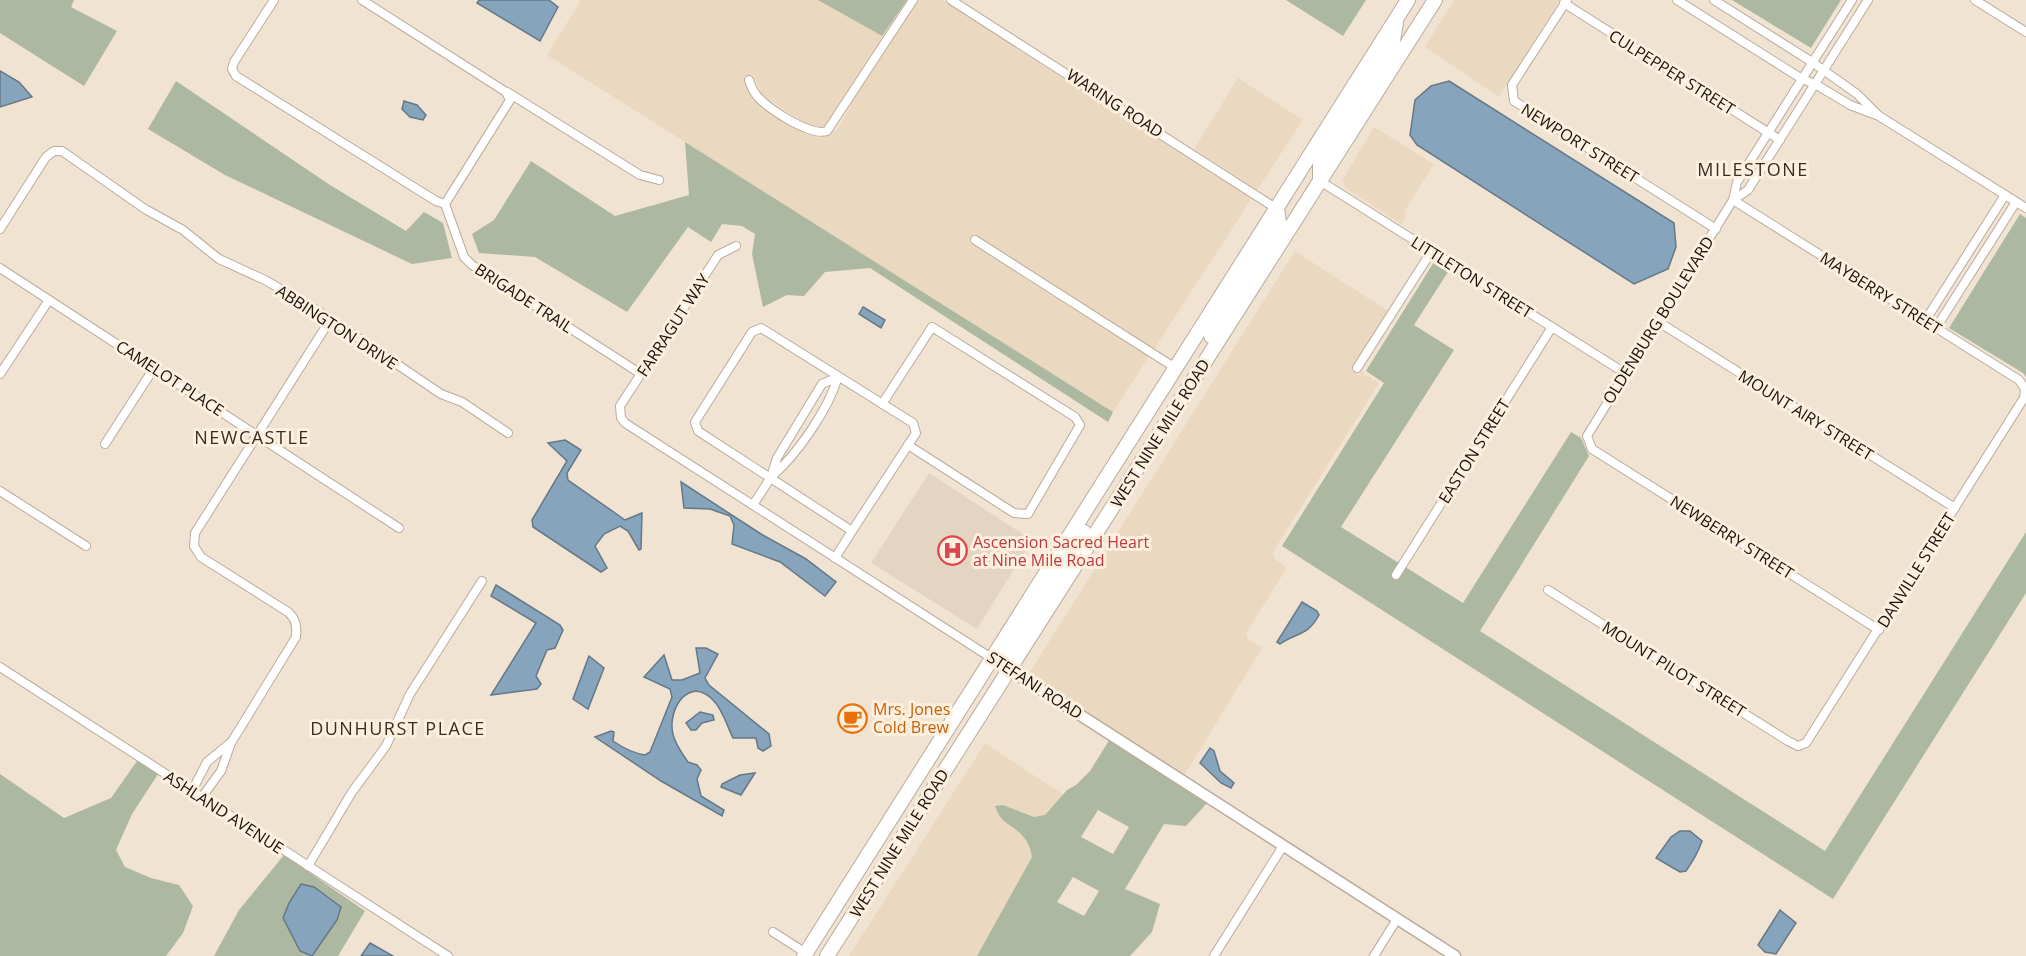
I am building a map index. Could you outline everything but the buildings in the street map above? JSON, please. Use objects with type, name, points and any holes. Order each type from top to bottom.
[{"type":"main road","name":"WEST NINE MILE ROAD","points":[[805,955],[1178,369],[1408,0]]},
{"type":"main road","name":"WEST NINE MILE ROAD","points":[[827,956],[1320,181],[1430,3]]},
{"type":"main road","points":[[1320,181],[1320,165],[1326,149],[1392,46],[1397,18]]},
{"type":"main road","points":[[1203,365],[1200,354],[1279,222],[1277,209]]},
{"type":"main road","points":[[1010,669],[1009,656],[1096,511],[1096,497]]},
{"type":"main road","points":[[906,833],[907,814],[992,682],[996,666],[993,659]]},
{"type":"street","points":[[274,0],[234,62],[232,69],[236,76],[436,201],[445,204],[510,100],[507,92]]},
{"type":"street","points":[[362,0],[640,175],[659,180]]},
{"type":"street","points":[[749,80],[759,99],[809,131],[815,133],[827,131],[913,0]]},
{"type":"street","name":"WARING ROAD","points":[[951,0],[1277,209]]},
{"type":"street","points":[[1677,0],[1802,79],[1850,105],[1879,116],[2026,208]]},
{"type":"street","points":[[1714,0],[1812,62],[1857,94],[1879,116]]},
{"type":"street","name":"OLDENBURG BOULEVARD","points":[[1588,442],[1589,429],[1716,229],[1733,200],[1736,183],[1852,0]]},
{"type":"street","name":"OLDENBURG BOULEVARD","points":[[1733,200],[1748,190],[1868,0]]},
{"type":"street","points":[[1975,0],[2026,32]]},
{"type":"street","name":"CULPEPPER STREET","points":[[1566,2],[1780,140]]},
{"type":"street","name":"NEWPORT STREET","points":[[1566,2],[1512,85],[1514,101],[1716,229]]},
{"type":"street","name":"ABBINGTON DRIVE","points":[[0,230],[46,157],[54,151],[62,151],[145,209],[183,230],[219,259],[265,280],[441,394],[462,402],[508,433]]},
{"type":"street","name":"LITTLETON STREET","points":[[1320,181],[1625,373]]},
{"type":"street","points":[[1925,321],[2005,195]]},
{"type":"street","name":"MAYBERRY STREET","points":[[1733,200],[2019,380],[2025,389]]},
{"type":"street","points":[[1936,328],[2016,202]]},
{"type":"street","name":"BRIGADE TRAIL","points":[[445,204],[464,257],[472,265],[641,374]]},
{"type":"street","points":[[975,240],[1178,369]]},
{"type":"street","name":"FARRAGUT WAY","points":[[620,412],[620,406],[718,255],[736,246]]},
{"type":"street","points":[[1358,368],[1431,252]]},
{"type":"street","name":"CAMELOT PLACE","points":[[0,268],[399,528]]},
{"type":"street","points":[[0,374],[49,300]]},
{"type":"street","points":[[202,798],[221,771],[231,742],[296,637],[297,629],[296,622],[288,612],[201,557],[194,546],[196,529],[330,320]]},
{"type":"street","name":"MOUNT AIRY STREET","points":[[1657,321],[1955,508]]},
{"type":"street","points":[[882,405],[932,327],[1075,417],[1080,425],[1028,514],[1014,513],[908,445]]},
{"type":"street","name":"EASTON STREET","points":[[1396,575],[1552,327]]},
{"type":"street","points":[[835,558],[916,433],[913,423],[761,328],[752,332],[695,422],[698,431],[852,531]]},
{"type":"street","points":[[105,444],[154,368]]},
{"type":"street","points":[[771,477],[788,462],[833,392],[838,377]]},
{"type":"street","points":[[753,505],[771,477],[777,458],[822,384],[838,377]]},
{"type":"street","name":"DANVILLE STREET","points":[[1800,746],[1808,741],[1955,508],[2024,398],[2025,389]]},
{"type":"street","name":"STEFANI ROAD","points":[[620,412],[625,423],[1455,956]]},
{"type":"street","name":"NEWBERRY STREET","points":[[1588,442],[1592,449],[1878,630]]},
{"type":"street","points":[[0,491],[86,546]]},
{"type":"street","points":[[308,866],[352,792],[387,746],[410,694],[482,581]]},
{"type":"street","name":"MOUNT PILOT STREET","points":[[1548,590],[1788,741],[1800,746]]},
{"type":"street","name":"ASHLAND AVENUE","points":[[0,667],[448,956]]},
{"type":"street","points":[[192,790],[207,762],[231,742]]},
{"type":"street","points":[[1214,956],[1283,846]]},
{"type":"street","points":[[1374,956],[1398,919]]},
{"type":"street","points":[[773,932],[805,955]]},
{"type":"shaded area","points":[[581,0],[818,0],[882,36],[899,11],[824,127],[811,127],[762,95],[753,75],[743,76],[750,94],[757,102],[808,135],[822,138],[837,130],[860,89],[919,0],[943,0],[1252,198],[1154,349],[973,234],[969,242],[1149,356],[1113,412],[547,55]]},
{"type":"shaded area","points":[[1454,0],[1560,0],[1499,97],[1425,47]]},
{"type":"shaded area","points":[[1238,78],[1303,120],[1257,190],[1194,149]]},
{"type":"shaded area","points":[[1374,127],[1434,164],[1404,212],[1406,216],[1401,224],[1347,189],[1342,181]]},
{"type":"shaded area","points":[[1295,251],[1388,311],[1351,369],[1359,375],[1363,370],[1364,374],[1379,383],[1273,552],[1274,558],[1287,568],[1246,633],[1248,639],[1262,648],[1184,776],[1028,675]]},
{"type":"shaded area","name":"Ascension Sacred Heart at Nine Mile Road","points":[[929,473],[1032,540],[977,629],[871,563]]},
{"type":"shaded area","points":[[985,743],[1064,795],[1045,815],[1035,817],[1003,805],[1009,825],[1022,832],[1032,857],[977,956],[849,956]]},
{"type":"green space","points":[[0,0],[74,0],[71,7],[117,31],[84,86],[0,33]]},
{"type":"green space","points":[[818,0],[907,0],[882,36]]},
{"type":"green space","points":[[1286,0],[1366,0],[1343,36]]},
{"type":"green space","points":[[1732,0],[1841,0],[1811,48]]},
{"type":"green space","points":[[176,81],[330,185],[406,231],[424,212],[443,223],[452,258],[412,264],[225,175],[148,129]]},
{"type":"green space","points":[[685,142],[1113,412],[1108,422],[870,268],[825,272],[804,296],[787,295],[763,307],[752,254],[755,234],[742,226],[722,224],[711,242],[688,227],[627,312],[535,257],[479,253],[472,234],[494,220],[531,161],[615,216],[689,195]]},
{"type":"green space","points":[[2020,214],[2026,218],[2026,377],[1949,328]]},
{"type":"green space","points":[[1434,262],[1448,272],[1414,325],[1454,350],[1341,527],[1463,603],[1571,432],[1581,438],[1589,456],[1480,631],[1825,851],[2026,532],[2026,593],[1833,899],[1282,546],[1384,383],[1366,371]]},
{"type":"green space","points":[[1110,739],[1208,802],[1186,826],[1164,824],[1125,889],[1160,904],[1152,932],[1130,956],[977,956],[1032,857],[1024,838],[1003,820],[995,806],[1003,805],[1034,817],[1045,815],[1067,790],[1076,785],[1090,771]],"holes":[[[1098,810],[1129,827],[1113,854],[1081,837]],[[1073,877],[1099,891],[1084,916],[1057,902]]]},
{"type":"green space","points":[[137,761],[158,774],[132,814],[116,850],[125,867],[151,878],[179,885],[193,906],[183,933],[166,956],[0,956],[0,774],[64,818],[111,798]]},
{"type":"green space","points":[[284,855],[365,911],[338,956],[214,956],[239,910]]},
{"type":"water","points":[[479,0],[549,0],[558,7],[540,41],[477,3]]},
{"type":"water","points":[[0,71],[19,82],[32,97],[0,107]]},
{"type":"water","points":[[1449,81],[1674,223],[1676,247],[1668,269],[1634,284],[1417,145],[1410,135],[1415,100],[1431,86]]},
{"type":"water","points":[[404,101],[417,105],[426,115],[423,120],[410,117],[402,109]]},
{"type":"water","points":[[863,307],[885,320],[881,328],[859,314]]},
{"type":"water","points":[[565,440],[581,450],[567,473],[568,480],[625,520],[642,513],[641,549],[639,550],[628,531],[620,526],[604,534],[595,546],[607,568],[601,572],[533,527],[532,520],[567,461],[548,443]]},
{"type":"water","points":[[681,482],[761,534],[806,559],[836,582],[825,596],[780,562],[732,544],[734,525],[730,516],[710,509],[684,508]]},
{"type":"water","points":[[496,585],[560,625],[563,630],[555,648],[547,650],[536,676],[541,684],[537,689],[491,695],[536,623],[491,596]]},
{"type":"water","points":[[1302,602],[1317,611],[1319,615],[1306,631],[1280,644],[1277,642]]},
{"type":"water","points":[[696,648],[706,648],[718,654],[705,678],[709,685],[769,734],[771,746],[763,751],[758,748],[756,738],[733,738],[720,708],[706,694],[692,692],[680,700],[673,715],[672,729],[675,740],[688,762],[697,765],[701,770],[697,779],[701,796],[724,810],[722,816],[661,781],[595,737],[611,731],[614,732],[613,741],[624,748],[645,755],[650,752],[672,697],[670,689],[644,677],[664,655],[672,680],[682,680],[700,673]]},
{"type":"water","points":[[589,656],[604,668],[588,709],[573,699]]},
{"type":"water","points":[[700,712],[713,715],[714,720],[702,723],[696,730],[691,730],[686,723]]},
{"type":"water","points":[[1210,748],[1214,751],[1220,771],[1234,783],[1231,788],[1221,783],[1200,763]]},
{"type":"water","points":[[755,773],[741,795],[721,787],[722,784],[740,775]]},
{"type":"water","points":[[1680,831],[1690,831],[1702,841],[1686,871],[1680,872],[1656,858],[1671,837]]},
{"type":"water","points":[[301,884],[314,887],[341,907],[337,920],[312,956],[300,951],[283,918]]},
{"type":"water","points":[[1780,910],[1796,923],[1776,954],[1765,952],[1758,945]]},
{"type":"water","points":[[370,943],[393,956],[361,956]]},
{"type":"place","name":"Ascension Sacred Heart at Nine Mile Road","points":[[952,551]]},
{"type":"place","name":"Mrs. Jones Cold Brew","points":[[852,718]]},
{"type":"district","name":"MILESTONE","points":[[1753,169]]},
{"type":"district","name":"NEWCASTLE","points":[[252,437]]},
{"type":"district","name":"DUNHURST PLACE","points":[[398,728]]}]
